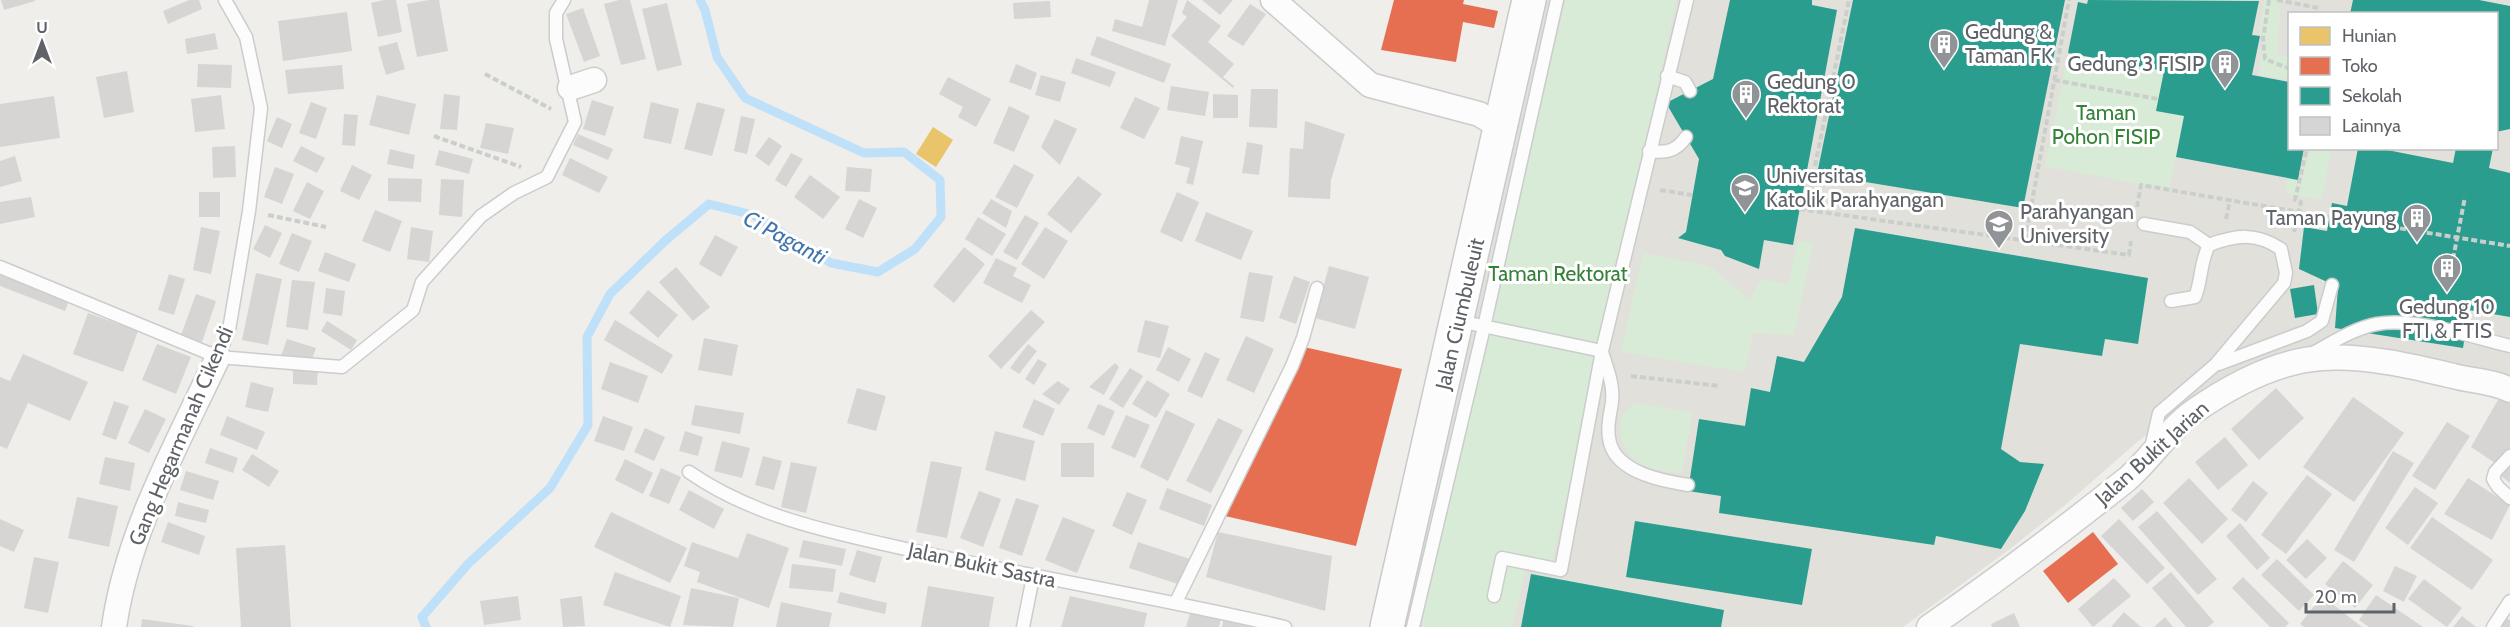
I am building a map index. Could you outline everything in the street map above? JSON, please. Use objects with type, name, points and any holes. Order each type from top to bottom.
[{"type":"main road","name":"Jalan Ciumbuleuit","points":[[1388,627],[1428,512],[1471,324],[1513,132],[1529,0]]},
{"type":"street","points":[[1273,0],[1370,85],[1479,114],[1513,132]]},
{"type":"street","points":[[570,88],[594,80]]},
{"type":"street","name":"Gang Hegarmanah Cikendi","points":[[114,627],[118,598],[142,517],[218,357]]},
{"type":"street","name":"Jalan Bukit Jarian","points":[[1929,627],[1997,580],[2129,477],[2191,413],[2259,375],[2300,362],[2322,358],[2422,369],[2510,390]]},
{"type":"lane","name":"Gang Hegarmanah Cikendi","points":[[218,357],[229,330],[249,212],[261,108],[246,37],[225,0]]},
{"type":"lane","points":[[0,267],[218,357],[342,367],[412,310],[422,282],[439,266],[481,216],[514,194],[547,177],[575,122],[570,88],[556,39],[556,13],[564,0]]},
{"type":"lane","points":[[1513,132],[1557,0]]},
{"type":"lane","points":[[1494,596],[1502,558],[1561,570],[1602,351],[1687,0]]},
{"type":"lane","points":[[1667,76],[1685,81],[1690,91]]},
{"type":"lane","points":[[1649,151],[1671,151],[1680,147],[1686,138]]},
{"type":"lane","points":[[2144,224],[2190,232],[2209,246]]},
{"type":"lane","points":[[2151,452],[2159,413],[2215,365],[2284,284],[2286,273],[2281,249],[2268,240],[2256,236],[2239,236],[2209,246],[2203,256],[2201,284],[2195,297],[2171,301]]},
{"type":"lane","points":[[2215,365],[2315,326],[2322,321],[2332,285]]},
{"type":"lane","points":[[1176,602],[1292,366],[1304,338],[1317,288]]},
{"type":"lane","points":[[2300,362],[2367,327],[2391,323],[2413,325],[2510,346]]},
{"type":"lane","points":[[1471,324],[1602,351]]},
{"type":"lane","points":[[1602,351],[1609,374],[1612,400],[1608,421],[1610,446],[1640,473],[1655,480],[1688,485]]},
{"type":"lane","points":[[2510,456],[2495,472],[2493,478],[2498,487],[2510,498]]},
{"type":"lane","name":"Jalan Bukit Sastra","points":[[689,472],[713,489],[745,504],[830,532],[1033,577],[1176,602],[1285,627]]},
{"type":"lane","points":[[1413,627],[1428,512]]},
{"type":"lane","points":[[1023,627],[1033,577]]},
{"type":"lane","points":[[2493,627],[2510,601]]},
{"type":"path","points":[[1806,210],[1849,0]]},
{"type":"path","points":[[2025,240],[2069,0]]},
{"type":"path","points":[[2268,0],[2263,39],[2265,59],[2288,69]]},
{"type":"path","points":[[2277,0],[2319,8]]},
{"type":"path","points":[[484,74],[575,122]]},
{"type":"path","points":[[2054,80],[2158,99]]},
{"type":"path","points":[[434,136],[547,177]]},
{"type":"path","points":[[2284,230],[2296,232],[2301,202],[2295,200],[2307,150]]},
{"type":"path","points":[[2137,208],[2141,185],[2510,246]]},
{"type":"path","points":[[1641,188],[1692,195]]},
{"type":"path","points":[[2453,259],[2465,197]]},
{"type":"path","points":[[2230,200],[2226,220],[2238,222]]},
{"type":"path","points":[[1799,210],[2129,255],[2133,232]]},
{"type":"path","points":[[249,212],[326,227]]},
{"type":"path","points":[[1609,374],[1720,386]]},
{"type":"shaded area","name":"Parahyangan University","points":[[1545,0],[2510,0],[2510,375],[2403,354],[2312,349],[2191,403],[2137,442],[2070,501],[2010,549],[1903,627],[1399,627]]},
{"type":"green space","name":"Taman Rektorat","points":[[1566,0],[1677,0],[1600,348],[1488,324]]},
{"type":"green space","points":[[2264,0],[2281,0],[2277,55],[2288,57],[2288,80],[2259,75],[2263,36],[2259,34]]},
{"type":"green space","name":"Taman Pohon FISIP","points":[[2068,53],[2164,71],[2156,111],[2184,116],[2169,190],[2045,166]]},
{"type":"green space","points":[[2310,150],[2331,151],[2322,200],[2286,193],[2288,177],[2302,180]]},
{"type":"green space","points":[[1798,241],[1813,243],[1794,335],[1753,333],[1745,372],[1621,352],[1643,253],[1709,266],[1750,300],[1761,279],[1788,284]]},
{"type":"green space","points":[[1482,328],[1600,354],[1549,574],[1526,569],[1512,627],[1413,627]]},
{"type":"green space","points":[[1637,403],[1692,413],[1682,474],[1641,464],[1625,447],[1621,438],[1621,422],[1629,408]]},
{"type":"building: Hunian","points":[[933,127],[953,140],[936,167],[916,154]]},
{"type":"building: Toko","points":[[1394,0],[1464,0],[1463,4],[1498,11],[1494,28],[1463,22],[1456,62],[1381,50]]},
{"type":"building: Toko","points":[[1304,347],[1402,369],[1356,546],[1225,516]]},
{"type":"building: Toko","points":[[2093,532],[2118,564],[2068,603],[2043,571]]},
{"type":"building: Sekolah","name":"Gedung 0 Rektorat","points":[[1730,0],[1812,0],[1812,5],[1837,10],[1793,245],[1764,240],[1759,269],[1725,256],[1721,250],[1678,238],[1686,232],[1699,159],[1666,103],[1713,79]]},
{"type":"building: Sekolah","name":"Gedung & Taman FK","points":[[1853,0],[2065,0],[2023,208],[1817,174]]},
{"type":"building: Sekolah","name":"Gedung 3 FISIP","points":[[2088,0],[2259,1],[2252,35],[2260,36],[2252,75],[2288,82],[2288,150],[2304,150],[2298,180],[2176,157],[2184,116],[2156,111],[2164,71],[2068,53],[2078,2],[2087,4]]},
{"type":"building: Sekolah","points":[[2353,0],[2479,0],[2510,6],[2510,129],[2498,132],[2498,12],[2350,12]]},
{"type":"building: Sekolah","name":"Taman Payung","points":[[2358,150],[2387,150],[2453,163],[2456,150],[2493,150],[2489,168],[2510,173],[2510,317],[2469,310],[2463,348],[2335,328],[2338,287],[2299,269],[2304,227],[2327,231],[2332,203],[2347,206]]},
{"type":"building: Sekolah","points":[[1855,228],[2148,278],[2138,344],[2105,339],[2102,356],[2020,344],[2001,449],[2020,462],[2044,464],[2025,511],[2001,549],[1936,536],[1934,545],[1719,513],[1721,496],[1688,491],[1699,419],[1745,426],[1751,388],[1770,392],[1777,356],[1804,362],[1842,297]]},
{"type":"building: Sekolah","points":[[2314,285],[2318,314],[2295,318],[2290,289]]},
{"type":"building: Sekolah","points":[[1635,521],[1812,549],[1802,605],[1626,577]]},
{"type":"building: Sekolah","points":[[1531,574],[1724,610],[1721,627],[1521,627]]},
{"type":"building: Lainnya","points":[[1,0],[35,0],[35,1],[4,10]]},
{"type":"building: Lainnya","points":[[189,0],[199,0],[202,9],[168,24],[163,11]]},
{"type":"building: Lainnya","points":[[396,0],[402,32],[378,37],[371,3]]},
{"type":"building: Lainnya","points":[[439,0],[448,51],[417,57],[407,4]]},
{"type":"building: Lainnya","points":[[630,0],[646,59],[621,65],[604,4]]},
{"type":"building: Lainnya","points":[[1149,0],[1178,0],[1165,46],[1112,31],[1115,19],[1142,27]]},
{"type":"building: Lainnya","points":[[1187,0],[1221,26],[1208,42],[1234,64],[1223,77],[1234,86],[1233,88],[1171,36],[1187,17],[1182,13]]},
{"type":"building: Lainnya","points":[[1202,0],[1233,0],[1220,15]]},
{"type":"building: Lainnya","points":[[1050,1],[1051,17],[1014,19],[1013,3]]},
{"type":"building: Lainnya","points":[[667,3],[682,65],[657,71],[642,9]]},
{"type":"building: Lainnya","points":[[1250,4],[1266,14],[1243,46],[1227,36]]},
{"type":"building: Lainnya","points":[[583,8],[600,56],[584,62],[566,14]]},
{"type":"building: Lainnya","points":[[347,12],[352,51],[283,61],[278,21]]},
{"type":"building: Lainnya","points":[[215,33],[218,49],[187,54],[185,39]]},
{"type":"building: Lainnya","points":[[1097,36],[1171,64],[1164,83],[1090,55]]},
{"type":"building: Lainnya","points":[[397,42],[405,69],[386,75],[378,47]]},
{"type":"building: Lainnya","points":[[1076,58],[1116,72],[1110,87],[1071,73]]},
{"type":"building: Lainnya","points":[[198,64],[232,65],[231,88],[197,87]]},
{"type":"building: Lainnya","points":[[1016,64],[1037,73],[1031,90],[1009,82]]},
{"type":"building: Lainnya","points":[[342,65],[344,89],[288,94],[285,70]]},
{"type":"building: Lainnya","points":[[127,71],[134,112],[104,118],[96,77]]},
{"type":"building: Lainnya","points":[[1041,75],[1066,82],[1060,102],[1035,95]]},
{"type":"building: Lainnya","points":[[948,77],[991,99],[976,127],[958,117],[963,107],[939,94]]},
{"type":"building: Lainnya","points":[[1171,86],[1209,92],[1205,116],[1167,110]]},
{"type":"building: Lainnya","points":[[1251,89],[1278,89],[1277,128],[1249,127]]},
{"type":"building: Lainnya","points":[[444,94],[460,96],[457,130],[440,129]]},
{"type":"building: Lainnya","points":[[1213,94],[1238,95],[1238,118],[1213,118]]},
{"type":"building: Lainnya","points":[[221,95],[225,129],[195,132],[191,99]]},
{"type":"building: Lainnya","points":[[377,95],[416,104],[409,135],[369,125]]},
{"type":"building: Lainnya","points":[[54,96],[60,138],[0,147],[0,104]]},
{"type":"building: Lainnya","points":[[1135,97],[1160,108],[1144,139],[1120,128]]},
{"type":"building: Lainnya","points":[[592,100],[614,107],[605,136],[583,129]]},
{"type":"building: Lainnya","points":[[311,102],[327,108],[316,139],[299,133]]},
{"type":"building: Lainnya","points":[[651,102],[679,109],[671,144],[643,138]]},
{"type":"building: Lainnya","points":[[697,102],[725,109],[712,156],[684,149]]},
{"type":"building: Lainnya","points":[[1009,106],[1030,116],[1014,152],[993,143]]},
{"type":"building: Lainnya","points":[[344,114],[358,115],[355,146],[342,145]]},
{"type":"building: Lainnya","points":[[741,116],[755,119],[747,154],[734,151]]},
{"type":"building: Lainnya","points":[[277,117],[292,124],[282,148],[267,141]]},
{"type":"building: Lainnya","points":[[1055,119],[1077,129],[1060,165],[1041,147]]},
{"type":"building: Lainnya","points":[[1305,121],[1345,134],[1331,180],[1330,199],[1288,197],[1290,148],[1303,149]]},
{"type":"building: Lainnya","points":[[486,123],[514,128],[508,154],[480,148]]},
{"type":"building: Lainnya","points":[[578,134],[613,149],[608,160],[573,145]]},
{"type":"building: Lainnya","points":[[1181,136],[1203,141],[1193,185],[1186,183],[1190,168],[1175,164]]},
{"type":"building: Lainnya","points":[[769,137],[782,146],[769,166],[755,156]]},
{"type":"building: Lainnya","points":[[1247,142],[1263,145],[1259,175],[1242,173]]},
{"type":"building: Lainnya","points":[[235,146],[236,177],[213,178],[212,147]]},
{"type":"building: Lainnya","points":[[301,146],[325,158],[317,173],[293,161]]},
{"type":"building: Lainnya","points":[[390,149],[415,155],[413,169],[387,164]]},
{"type":"building: Lainnya","points":[[439,150],[473,159],[469,174],[435,165]]},
{"type":"building: Lainnya","points":[[791,153],[803,159],[786,187],[775,180]]},
{"type":"building: Lainnya","points":[[15,156],[22,181],[0,187],[0,161]]},
{"type":"building: Lainnya","points":[[570,158],[608,177],[599,193],[562,175]]},
{"type":"building: Lainnya","points":[[1014,164],[1034,175],[1017,208],[995,197]]},
{"type":"building: Lainnya","points":[[352,165],[372,175],[359,200],[340,191]]},
{"type":"building: Lainnya","points":[[275,167],[294,174],[282,204],[264,197]]},
{"type":"building: Lainnya","points":[[847,167],[872,169],[870,192],[845,191]]},
{"type":"building: Lainnya","points":[[810,175],[840,197],[823,219],[794,197]]},
{"type":"building: Lainnya","points":[[1078,176],[1102,194],[1071,233],[1047,214]]},
{"type":"building: Lainnya","points":[[388,178],[422,179],[421,202],[388,201]]},
{"type":"building: Lainnya","points":[[441,179],[464,180],[462,217],[439,215]]},
{"type":"building: Lainnya","points":[[307,182],[324,191],[310,219],[293,211]]},
{"type":"building: Lainnya","points":[[199,192],[220,192],[220,217],[199,217]]},
{"type":"building: Lainnya","points":[[1177,192],[1199,202],[1182,242],[1160,232]]},
{"type":"building: Lainnya","points":[[31,197],[35,217],[0,224],[0,202]]},
{"type":"building: Lainnya","points":[[859,199],[877,208],[863,238],[845,229]]},
{"type":"building: Lainnya","points":[[991,199],[1012,211],[1006,228],[982,213]]},
{"type":"building: Lainnya","points":[[375,210],[402,221],[390,252],[362,241]]},
{"type":"building: Lainnya","points":[[1206,212],[1253,231],[1241,260],[1195,241]]},
{"type":"building: Lainnya","points":[[1025,215],[1039,223],[1017,260],[1003,252]]},
{"type":"building: Lainnya","points":[[978,217],[1006,234],[992,256],[965,239]]},
{"type":"building: Lainnya","points":[[265,225],[282,233],[270,258],[253,249]]},
{"type":"building: Lainnya","points":[[201,227],[220,231],[211,274],[193,270]]},
{"type":"building: Lainnya","points":[[411,227],[433,231],[429,262],[407,259]]},
{"type":"building: Lainnya","points":[[1045,227],[1068,241],[1044,279],[1021,264]]},
{"type":"building: Lainnya","points":[[292,233],[312,241],[299,272],[279,264]]},
{"type":"building: Lainnya","points":[[715,235],[738,247],[721,277],[699,264]]},
{"type":"building: Lainnya","points":[[964,247],[985,264],[954,303],[933,286]]},
{"type":"building: Lainnya","points":[[325,252],[356,264],[349,282],[318,271]]},
{"type":"building: Lainnya","points":[[996,258],[1017,268],[1013,276],[1031,285],[1022,303],[983,283]]},
{"type":"building: Lainnya","points":[[1329,266],[1369,277],[1355,329],[1315,318]]},
{"type":"building: Lainnya","points":[[676,267],[710,307],[693,321],[659,282]]},
{"type":"building: Lainnya","points":[[1249,272],[1273,276],[1264,322],[1240,318]]},
{"type":"building: Lainnya","points":[[0,273],[69,300],[65,311],[0,286]]},
{"type":"building: Lainnya","points":[[256,273],[282,279],[268,345],[242,340]]},
{"type":"building: Lainnya","points":[[169,274],[185,279],[174,315],[158,310]]},
{"type":"building: Lainnya","points":[[1294,276],[1310,282],[1296,324],[1279,318]]},
{"type":"building: Lainnya","points":[[292,280],[315,282],[308,330],[286,327]]},
{"type":"building: Lainnya","points":[[326,288],[345,291],[342,316],[323,313]]},
{"type":"building: Lainnya","points":[[648,290],[678,315],[658,338],[629,313]]},
{"type":"building: Lainnya","points":[[196,294],[216,301],[202,342],[181,335]]},
{"type":"building: Lainnya","points":[[1031,310],[1045,322],[1001,369],[988,356]]},
{"type":"building: Lainnya","points":[[88,313],[138,331],[123,372],[73,354]]},
{"type":"building: Lainnya","points":[[615,320],[673,355],[662,374],[604,340]]},
{"type":"building: Lainnya","points":[[1145,320],[1169,326],[1160,358],[1137,352]]},
{"type":"building: Lainnya","points":[[327,321],[357,340],[351,350],[321,331]]},
{"type":"building: Lainnya","points":[[1246,336],[1274,349],[1254,393],[1226,380]]},
{"type":"building: Lainnya","points":[[704,338],[738,345],[732,376],[698,370]]},
{"type":"building: Lainnya","points":[[287,339],[316,348],[310,365],[281,356]]},
{"type":"building: Lainnya","points":[[157,344],[191,357],[176,394],[142,380]]},
{"type":"building: Lainnya","points":[[1028,344],[1037,351],[1019,374],[1010,368]]},
{"type":"building: Lainnya","points":[[1168,347],[1191,359],[1179,382],[1156,370]]},
{"type":"building: Lainnya","points":[[1205,352],[1220,359],[1202,398],[1187,391]]},
{"type":"building: Lainnya","points":[[23,354],[88,382],[70,421],[28,403],[7,449],[0,446],[0,377],[10,381]]},
{"type":"building: Lainnya","points":[[1038,359],[1047,364],[1034,385],[1025,379]]},
{"type":"building: Lainnya","points":[[610,362],[648,376],[638,403],[601,389]]},
{"type":"building: Lainnya","points":[[1115,363],[1119,367],[1104,395],[1089,387]]},
{"type":"building: Lainnya","points":[[293,367],[318,367],[317,385],[293,384]]},
{"type":"building: Lainnya","points":[[1130,368],[1143,376],[1123,408],[1109,399]]},
{"type":"building: Lainnya","points":[[1147,380],[1170,394],[1156,418],[1132,404]]},
{"type":"building: Lainnya","points":[[1058,381],[1070,389],[1059,405],[1042,394]]},
{"type":"building: Lainnya","points":[[251,382],[274,388],[268,412],[245,407]]},
{"type":"building: Lainnya","points":[[857,388],[886,396],[876,431],[847,423]]},
{"type":"building: Lainnya","points":[[2276,388],[2304,418],[2259,460],[2231,429]]},
{"type":"building: Lainnya","points":[[2353,397],[2404,433],[2354,502],[2303,467]]},
{"type":"building: Lainnya","points":[[2499,398],[2510,404],[2510,451],[2498,465],[2471,447]]},
{"type":"building: Lainnya","points":[[1034,399],[1055,409],[1043,436],[1022,427]]},
{"type":"building: Lainnya","points":[[114,401],[129,406],[116,440],[102,435]]},
{"type":"building: Lainnya","points":[[1098,404],[1115,411],[1104,436],[1087,428]]},
{"type":"building: Lainnya","points":[[695,405],[744,413],[740,434],[691,425]]},
{"type":"building: Lainnya","points":[[145,409],[166,419],[149,453],[128,443]]},
{"type":"building: Lainnya","points":[[1166,410],[1195,424],[1168,481],[1140,467]]},
{"type":"building: Lainnya","points":[[1126,415],[1150,425],[1135,458],[1111,448]]},
{"type":"building: Lainnya","points":[[227,416],[265,432],[257,450],[220,435]]},
{"type":"building: Lainnya","points":[[603,416],[633,427],[624,451],[594,441]]},
{"type":"building: Lainnya","points":[[1218,418],[1243,430],[1211,493],[1186,481]]},
{"type":"building: Lainnya","points":[[2447,422],[2470,436],[2435,490],[2412,476]]},
{"type":"building: Lainnya","points":[[645,428],[665,437],[654,461],[634,452]]},
{"type":"building: Lainnya","points":[[685,431],[703,437],[698,456],[679,451]]},
{"type":"building: Lainnya","points":[[995,431],[1035,441],[1025,481],[985,470]]},
{"type":"building: Lainnya","points":[[2225,437],[2248,465],[2218,490],[2195,462]]},
{"type":"building: Lainnya","points":[[722,441],[750,448],[742,478],[714,471]]},
{"type":"building: Lainnya","points":[[1061,443],[1094,443],[1094,477],[1061,477]]},
{"type":"building: Lainnya","points":[[210,448],[238,458],[233,473],[205,463]]},
{"type":"building: Lainnya","points":[[2393,451],[2414,463],[2354,562],[2334,550]]},
{"type":"building: Lainnya","points":[[252,454],[279,471],[269,487],[242,470]]},
{"type":"building: Lainnya","points":[[763,456],[782,461],[774,490],[755,485]]},
{"type":"building: Lainnya","points":[[105,457],[135,463],[130,491],[99,484]]},
{"type":"building: Lainnya","points":[[625,459],[653,473],[643,494],[615,480]]},
{"type":"building: Lainnya","points":[[931,461],[962,467],[947,538],[916,532]]},
{"type":"building: Lainnya","points":[[791,462],[817,467],[806,513],[781,507]]},
{"type":"building: Lainnya","points":[[2510,465],[2510,483],[2501,476]]},
{"type":"building: Lainnya","points":[[661,468],[681,477],[669,504],[649,496]]},
{"type":"building: Lainnya","points":[[186,471],[219,481],[213,500],[180,490]]},
{"type":"building: Lainnya","points":[[2307,475],[2332,494],[2286,554],[2261,535]]},
{"type":"building: Lainnya","points":[[2189,478],[2228,519],[2202,544],[2163,503]]},
{"type":"building: Lainnya","points":[[2468,478],[2510,505],[2492,540],[2444,514]]},
{"type":"building: Lainnya","points":[[2253,481],[2268,493],[2246,522],[2231,510]]},
{"type":"building: Lainnya","points":[[2415,487],[2438,503],[2408,545],[2385,528]]},
{"type":"building: Lainnya","points":[[1167,488],[1212,505],[1204,526],[1159,509]]},
{"type":"building: Lainnya","points":[[2142,489],[2154,502],[2133,521],[2121,508]]},
{"type":"building: Lainnya","points":[[689,490],[724,509],[714,529],[679,510]]},
{"type":"building: Lainnya","points":[[979,491],[1001,499],[983,547],[960,538]]},
{"type":"building: Lainnya","points":[[1127,492],[1147,500],[1132,535],[1112,526]]},
{"type":"building: Lainnya","points":[[77,497],[118,506],[109,547],[68,538]]},
{"type":"building: Lainnya","points":[[1016,498],[1039,505],[1022,556],[999,548]]},
{"type":"building: Lainnya","points":[[178,502],[209,510],[206,523],[175,516]]},
{"type":"building: Lainnya","points":[[2157,511],[2217,579],[2198,595],[2138,527]]},
{"type":"building: Lainnya","points":[[611,512],[687,548],[670,583],[594,547]]},
{"type":"building: Lainnya","points":[[1063,517],[1095,530],[1077,573],[1045,560]]},
{"type":"building: Lainnya","points":[[2432,517],[2493,560],[2472,590],[2410,548]]},
{"type":"building: Lainnya","points":[[0,519],[24,530],[14,552],[0,546]]},
{"type":"building: Lainnya","points":[[2119,519],[2165,568],[2147,584],[2101,536]]},
{"type":"building: Lainnya","points":[[168,522],[205,536],[199,555],[161,542]]},
{"type":"building: Lainnya","points":[[2240,523],[2270,558],[2257,570],[2226,536]]},
{"type":"building: Lainnya","points":[[1218,532],[1332,556],[1325,611],[1206,577]]},
{"type":"building: Lainnya","points":[[747,533],[789,548],[769,608],[697,582],[700,572],[684,566],[692,542],[738,558]]},
{"type":"building: Lainnya","points":[[2307,539],[2327,558],[2306,579],[2286,560]]},
{"type":"building: Lainnya","points":[[803,540],[846,549],[842,566],[799,557]]},
{"type":"building: Lainnya","points":[[1138,542],[1190,559],[1181,585],[1129,568]]},
{"type":"building: Lainnya","points":[[285,545],[291,627],[241,627],[236,548]]},
{"type":"building: Lainnya","points":[[857,550],[882,557],[875,583],[849,575]]},
{"type":"building: Lainnya","points":[[34,557],[59,562],[48,613],[24,608]]},
{"type":"building: Lainnya","points":[[2277,559],[2314,595],[2299,611],[2261,575]]},
{"type":"building: Lainnya","points":[[2343,561],[2373,585],[2355,608],[2325,584]]},
{"type":"building: Lainnya","points":[[792,564],[836,569],[833,592],[789,588]]},
{"type":"building: Lainnya","points":[[2395,566],[2417,576],[2404,602],[2383,591]]},
{"type":"building: Lainnya","points":[[615,572],[681,596],[670,627],[603,605]]},
{"type":"building: Lainnya","points":[[2171,572],[2214,622],[2208,627],[2186,627],[2152,588]]},
{"type":"building: Lainnya","points":[[2243,577],[2289,623],[2285,627],[2270,627],[2232,588]]},
{"type":"building: Lainnya","points":[[2114,578],[2131,596],[2093,627],[2078,609]]},
{"type":"building: Lainnya","points":[[2424,579],[2462,608],[2447,627],[2408,599]]},
{"type":"building: Lainnya","points":[[928,586],[994,597],[989,627],[921,627]]},
{"type":"building: Lainnya","points":[[691,588],[739,598],[733,627],[683,625]]},
{"type":"building: Lainnya","points":[[840,592],[887,603],[885,614],[837,603]]},
{"type":"building: Lainnya","points":[[2376,595],[2423,627],[2369,627],[2359,620]]},
{"type":"building: Lainnya","points":[[518,596],[521,620],[484,625],[480,601]]},
{"type":"building: Lainnya","points":[[582,596],[585,626],[563,627],[560,599]]},
{"type":"building: Lainnya","points":[[1070,596],[1147,613],[1144,627],[1061,627]]},
{"type":"building: Lainnya","points":[[2322,596],[2362,627],[2304,627],[2300,624]]},
{"type":"building: Lainnya","points":[[781,602],[832,613],[829,627],[776,627]]},
{"type":"building: Lainnya","points":[[1191,610],[1221,617],[1219,627],[1186,627]]},
{"type":"building: Lainnya","points":[[2124,612],[2141,627],[2111,627]]},
{"type":"building: Lainnya","points":[[2014,613],[2020,627],[1992,627],[1991,624]]},
{"type":"building: Lainnya","points":[[1224,616],[1266,627],[1222,627]]},
{"type":"building: Lainnya","points":[[2462,616],[2476,627],[2453,627]]},
{"type":"building: Lainnya","points":[[2165,617],[2173,627],[2154,627]]},
{"type":"building: Lainnya","points":[[2505,617],[2510,620],[2510,627],[2497,627]]},
{"type":"building: Lainnya","points":[[142,619],[193,626],[193,627],[141,627]]},
{"type":"waterway","name":"Ci Paganti","points":[[426,627],[422,617],[468,564],[550,488],[588,425],[587,337],[610,294],[666,240],[709,204],[753,215],[831,263],[878,272],[915,249],[941,217],[940,180],[904,152],[864,153],[745,98],[717,57],[705,10],[700,0]]},
{"type":"place","name":"Gedung & Taman FK","points":[[1944,70]]},
{"type":"place","name":"Gedung 3 FISIP","points":[[2225,90]]},
{"type":"place","name":"Gedung 0 Rektorat","points":[[1746,120]]},
{"type":"place","name":"Universitas Katolik Parahyangan","points":[[1745,214]]},
{"type":"place","name":"Taman Payung","points":[[2417,244]]},
{"type":"place","name":"Parahyangan University","points":[[1999,250]]},
{"type":"place","name":"Gedung 10 FTI & FTIS","points":[[2447,294]]}]
